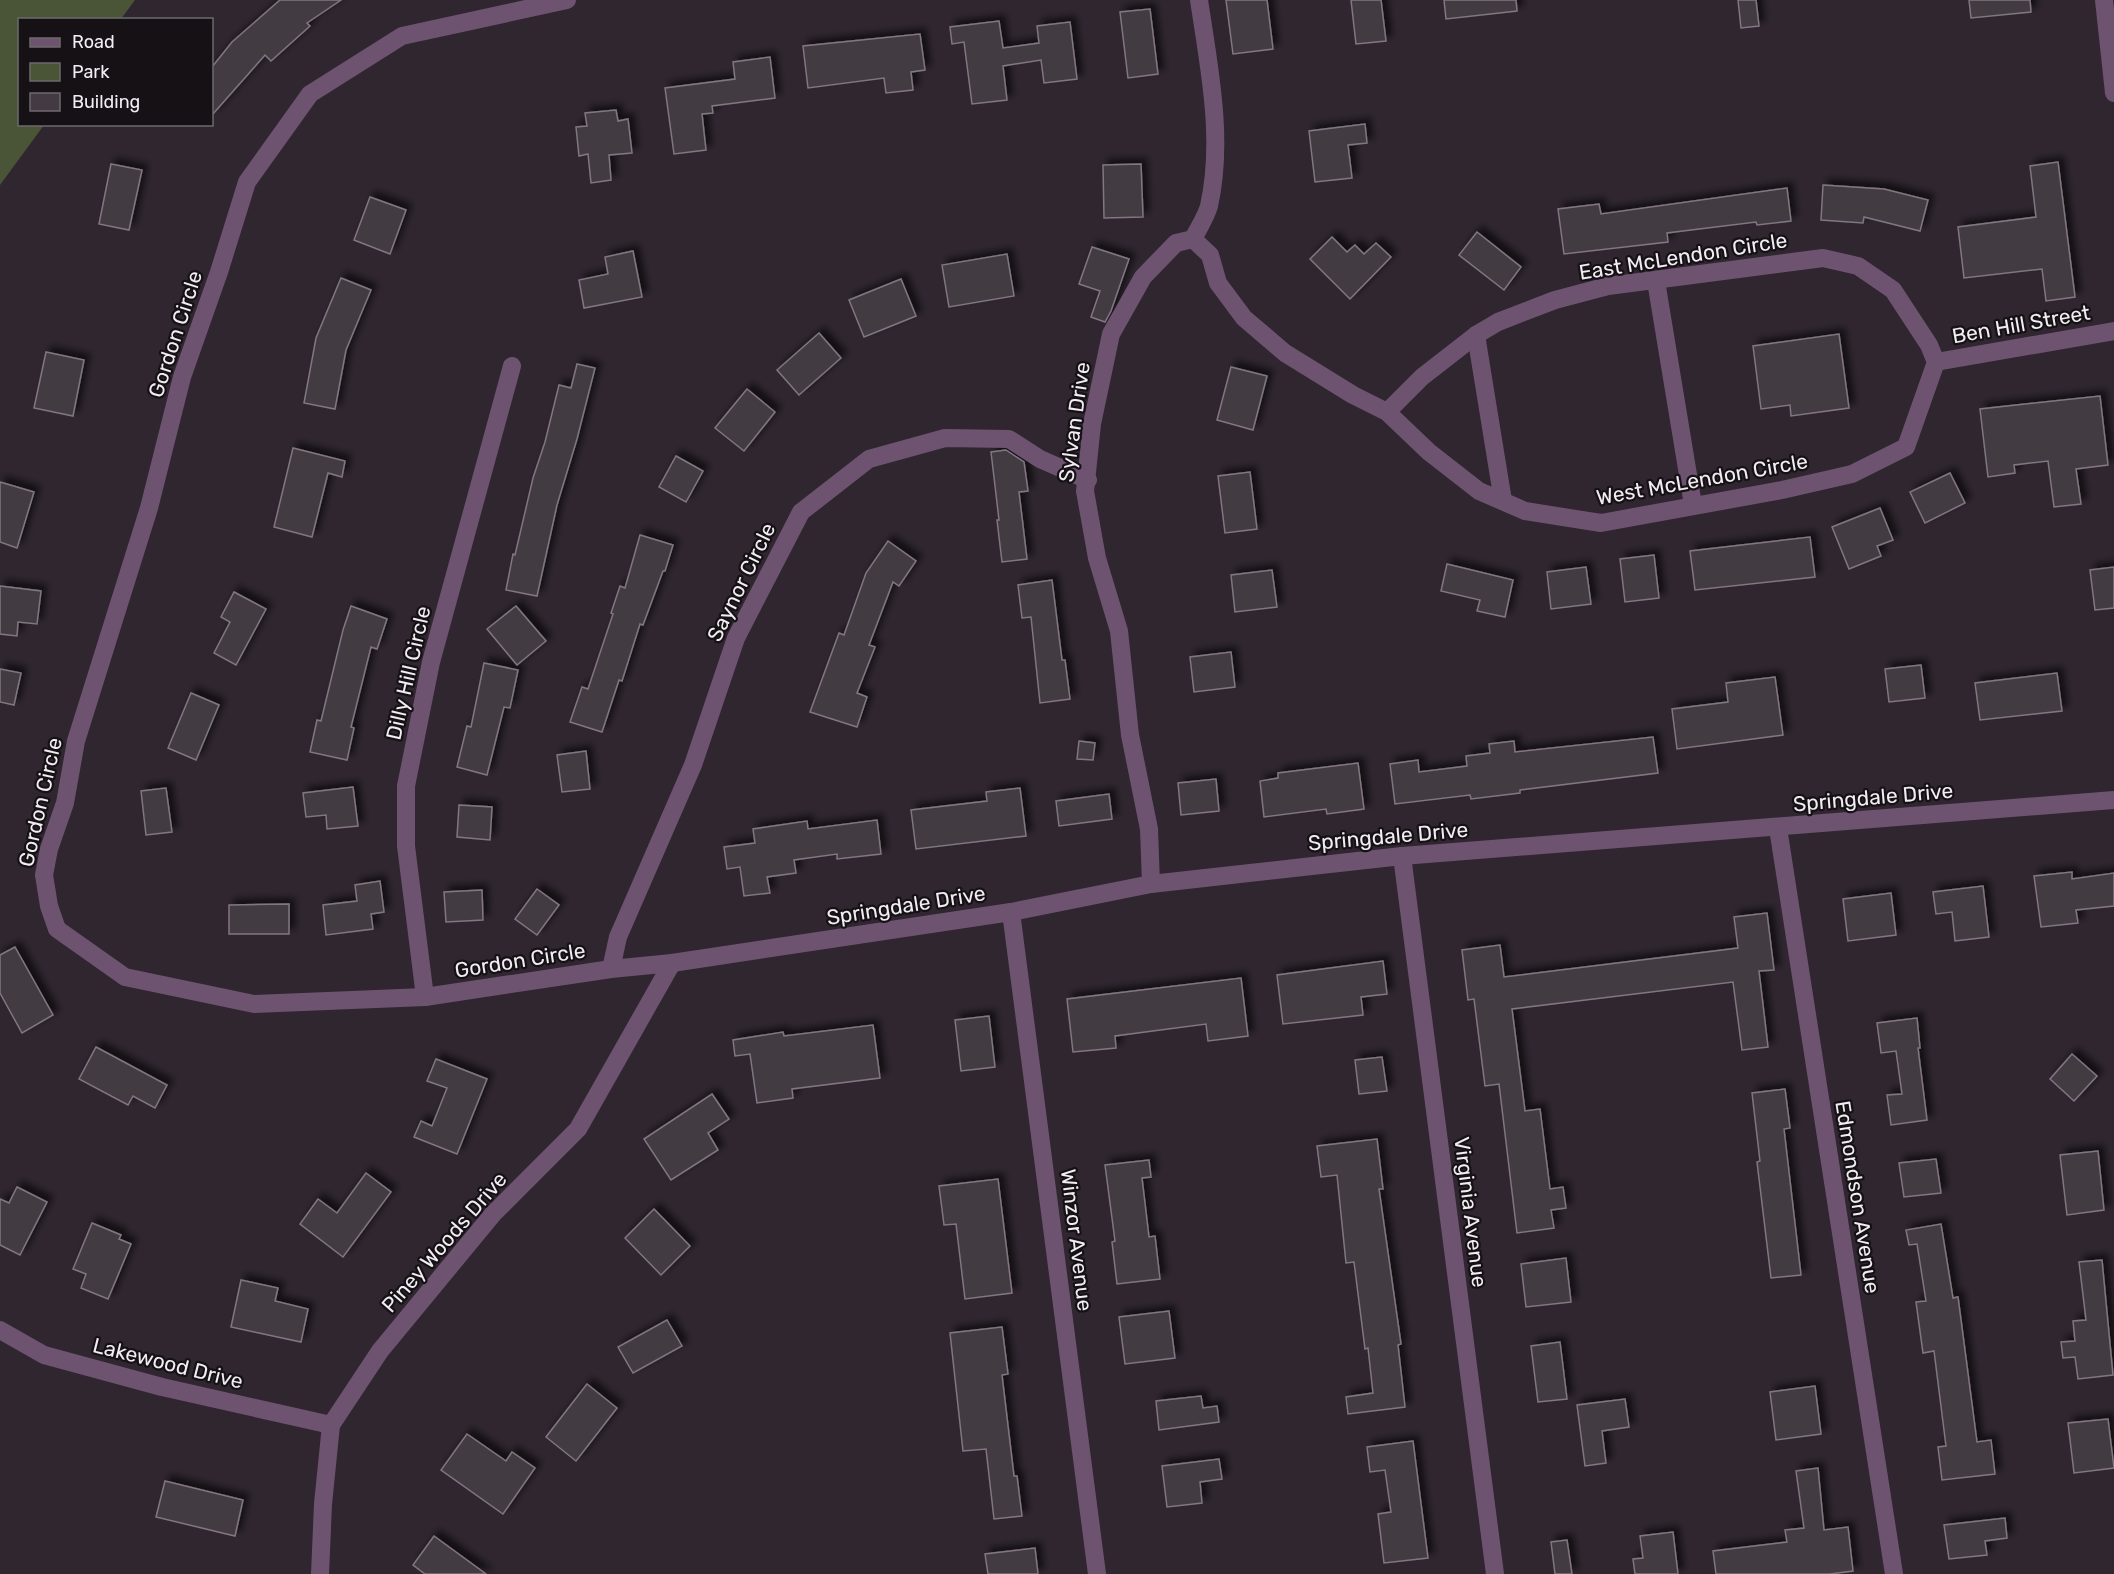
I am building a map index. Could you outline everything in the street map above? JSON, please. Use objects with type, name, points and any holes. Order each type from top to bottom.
[{"type":"street","name":"Gordon Circle","points":[[567,0],[402,36],[310,94],[247,182],[219,272],[182,376],[149,507],[76,741],[65,803],[49,849],[44,875],[49,906],[57,929],[125,977],[254,1005],[425,997],[611,969],[672,963]]},
{"type":"street","points":[[1193,239],[1208,208],[1215,154],[1212,94],[1199,0]]},
{"type":"street","points":[[2104,0],[2114,93]]},
{"type":"street","name":"West McLendon Circle","points":[[1193,239],[1210,255],[1218,283],[1244,318],[1285,353],[1353,395],[1387,412],[1437,459],[1479,491],[1525,511],[1600,523],[1852,474],[1906,447],[1936,362]]},
{"type":"street","name":"Sylvan Drive","points":[[1151,884],[1149,829],[1130,735],[1119,631],[1098,558],[1085,491],[1088,480],[1092,424],[1111,334],[1143,277],[1176,243],[1193,239]]},
{"type":"street","name":"East McLendon Circle","points":[[1387,412],[1422,377],[1476,335],[1498,322],[1555,300],[1608,286],[1823,258],[1858,266],[1893,290],[1929,345],[1936,362]]},
{"type":"street","points":[[1656,281],[1693,505]]},
{"type":"street","name":"Ben Hill Street","points":[[1936,362],[2114,331]]},
{"type":"street","points":[[1476,335],[1503,501]]},
{"type":"street","name":"Dilly Hill Circle","points":[[425,997],[406,846],[406,786],[432,662],[512,366]]},
{"type":"street","name":"Saynor Circle","points":[[611,969],[618,937],[693,765],[736,638],[801,512],[869,459],[945,438],[1009,439],[1040,459],[1088,480]]},
{"type":"street","name":"Springdale Drive","points":[[672,963],[1011,912],[1151,884],[1402,856],[2114,800]]},
{"type":"street","name":"Edmondson Avenue","points":[[1778,828],[1894,1574]]},
{"type":"street","name":"Virginia Avenue","points":[[1402,856],[1496,1574]]},
{"type":"street","name":"Winzor Avenue","points":[[1011,912],[1097,1574]]},
{"type":"street","name":"Piney Woods Drive","points":[[320,1574],[323,1504],[331,1425],[380,1351],[493,1214],[578,1129],[672,963]]},
{"type":"street","name":"Lakewood Drive","points":[[0,1330],[44,1354],[162,1387],[331,1425]]},
{"type":"green space","points":[[0,0],[135,0],[122,18],[18,18],[18,126],[43,126],[0,185]]},
{"type":"building","points":[[280,0],[341,0],[307,23],[310,26],[271,61],[265,55],[213,114],[213,66],[232,42]]},
{"type":"building","points":[[1226,0],[1267,0],[1273,49],[1233,54]]},
{"type":"building","points":[[1351,0],[1381,0],[1386,41],[1356,44]]},
{"type":"building","points":[[1444,0],[1516,0],[1517,11],[1446,19]]},
{"type":"building","points":[[1738,0],[1756,0],[1759,26],[1741,28]]},
{"type":"building","points":[[1969,0],[2030,0],[2031,12],[1971,18]]},
{"type":"building","points":[[1150,9],[1158,74],[1128,78],[1120,12]]},
{"type":"building","points":[[999,21],[1003,48],[1039,43],[1037,26],[1070,22],[1077,79],[1044,83],[1041,60],[1003,66],[1007,100],[972,104],[964,42],[952,44],[950,27]]},
{"type":"building","points":[[920,34],[925,70],[911,72],[913,90],[886,93],[884,78],[808,88],[803,46]]},
{"type":"building","points":[[770,57],[775,98],[712,106],[713,113],[702,114],[706,150],[674,154],[665,88],[735,79],[733,62]]},
{"type":"building","points":[[616,110],[618,121],[628,119],[632,153],[609,155],[611,180],[591,183],[588,154],[579,156],[576,127],[587,126],[585,113]]},
{"type":"building","points":[[1365,124],[1367,143],[1348,145],[1352,178],[1315,182],[1309,131]]},
{"type":"building","points":[[2058,162],[2075,297],[2046,301],[2042,269],[1964,278],[1958,227],[2036,217],[2030,166]]},
{"type":"building","points":[[111,164],[142,170],[129,230],[99,224]]},
{"type":"building","points":[[1141,164],[1143,217],[1104,218],[1103,165]]},
{"type":"building","points":[[1823,185],[1884,189],[1928,200],[1920,231],[1864,217],[1863,223],[1821,220]]},
{"type":"building","points":[[1787,188],[1791,221],[1757,225],[1756,222],[1667,233],[1668,242],[1564,254],[1558,209],[1599,204],[1601,214]]},
{"type":"building","points":[[370,197],[406,210],[390,254],[354,240]]},
{"type":"building","points":[[1477,232],[1521,267],[1504,290],[1459,255]]},
{"type":"building","points":[[1332,237],[1347,252],[1355,245],[1364,254],[1376,243],[1391,257],[1350,299],[1310,259]]},
{"type":"building","points":[[1092,247],[1129,259],[1105,322],[1091,317],[1100,291],[1079,284]]},
{"type":"building","points":[[633,251],[642,297],[584,308],[579,280],[608,274],[605,257]]},
{"type":"building","points":[[1007,254],[1014,296],[949,307],[942,265]]},
{"type":"building","points":[[341,278],[371,290],[346,350],[335,409],[304,403],[316,338]]},
{"type":"building","points":[[901,279],[916,316],[864,337],[849,300]]},
{"type":"building","points":[[819,333],[841,358],[799,395],[777,370]]},
{"type":"building","points":[[1839,334],[1849,408],[1791,416],[1790,405],[1761,409],[1753,346]]},
{"type":"building","points":[[46,352],[84,360],[73,416],[34,408]]},
{"type":"building","points":[[577,364],[595,368],[557,505],[537,596],[506,590],[513,554],[515,555],[533,478],[545,442],[559,385],[571,388]]},
{"type":"building","points":[[1231,367],[1267,376],[1253,430],[1217,420]]},
{"type":"building","points":[[747,389],[775,412],[744,451],[715,428]]},
{"type":"building","points":[[2100,396],[2108,465],[2076,469],[2081,504],[2054,507],[2048,461],[2014,465],[2015,473],[1988,477],[1980,409]]},
{"type":"building","points":[[293,448],[345,461],[342,477],[328,473],[312,537],[274,527]]},
{"type":"building","points":[[1006,450],[1024,462],[1028,491],[1019,492],[1027,559],[1002,562],[991,452]]},
{"type":"building","points":[[676,456],[703,471],[686,502],[659,487]]},
{"type":"building","points":[[1250,472],[1257,529],[1225,533],[1218,476]]},
{"type":"building","points":[[1950,473],[1965,503],[1925,523],[1910,492]]},
{"type":"building","points":[[0,482],[34,492],[17,548],[0,542]]},
{"type":"building","points":[[1880,508],[1893,540],[1877,546],[1881,556],[1849,569],[1832,527]]},
{"type":"building","points":[[640,535],[673,545],[643,625],[640,624],[622,681],[619,680],[602,732],[570,722],[582,687],[588,689],[620,586],[625,588]]},
{"type":"building","points":[[1810,537],[1815,577],[1695,590],[1690,551]]},
{"type":"building","points":[[888,541],[916,561],[899,586],[893,582],[869,645],[875,647],[857,693],[867,697],[857,727],[810,712],[839,633],[844,635],[866,573]]},
{"type":"building","points":[[1654,555],[1659,598],[1625,602],[1620,559]]},
{"type":"building","points":[[1447,564],[1513,580],[1505,617],[1477,611],[1480,600],[1441,591]]},
{"type":"building","points":[[1586,567],[1591,604],[1551,609],[1547,572]]},
{"type":"building","points":[[2114,567],[2114,608],[2095,610],[2090,570]]},
{"type":"building","points":[[1272,570],[1277,607],[1235,612],[1231,575]]},
{"type":"building","points":[[1052,580],[1062,660],[1065,660],[1070,699],[1040,703],[1031,617],[1022,618],[1018,585]]},
{"type":"building","points":[[0,586],[41,591],[37,624],[18,622],[17,636],[0,634]]},
{"type":"building","points":[[234,592],[266,609],[236,665],[214,653],[230,622],[221,617]]},
{"type":"building","points":[[351,606],[387,619],[377,649],[371,647],[351,727],[354,728],[347,760],[310,752],[317,720],[321,721]]},
{"type":"building","points":[[516,606],[546,641],[517,665],[487,629]]},
{"type":"building","points":[[1231,652],[1235,687],[1194,692],[1190,657]]},
{"type":"building","points":[[484,663],[518,670],[510,708],[504,707],[487,775],[457,767],[467,726],[471,727]]},
{"type":"building","points":[[1921,665],[1925,698],[1889,702],[1885,669]]},
{"type":"building","points":[[0,669],[21,673],[14,705],[0,702]]},
{"type":"building","points":[[2057,673],[2062,711],[1980,720],[1975,683]]},
{"type":"building","points":[[1775,677],[1783,735],[1677,749],[1672,709],[1728,702],[1726,683]]},
{"type":"building","points":[[191,693],[219,705],[196,760],[168,748]]},
{"type":"building","points":[[1653,737],[1658,773],[1520,790],[1520,793],[1471,799],[1470,795],[1395,804],[1390,764],[1418,760],[1419,772],[1467,766],[1466,756],[1490,753],[1489,744],[1514,741],[1515,752]]},
{"type":"building","points":[[1079,741],[1095,743],[1093,760],[1077,759]]},
{"type":"building","points":[[586,751],[590,789],[562,792],[557,755]]},
{"type":"building","points":[[1358,763],[1364,809],[1327,814],[1326,809],[1264,817],[1260,781],[1278,778],[1278,773]]},
{"type":"building","points":[[1216,779],[1219,811],[1181,815],[1178,783]]},
{"type":"building","points":[[353,787],[358,826],[327,829],[326,815],[306,817],[303,793]]},
{"type":"building","points":[[166,788],[172,832],[146,835],[141,791]]},
{"type":"building","points":[[1020,788],[1026,836],[916,849],[911,810],[987,801],[986,792]]},
{"type":"building","points":[[1109,794],[1112,819],[1059,826],[1056,801]]},
{"type":"building","points":[[459,805],[492,807],[490,840],[457,837]]},
{"type":"building","points":[[877,820],[881,854],[837,859],[837,854],[794,860],[796,873],[767,877],[770,893],[744,896],[740,867],[727,869],[724,847],[755,843],[753,829],[807,821],[808,829]]},
{"type":"building","points":[[2072,872],[2072,879],[2114,873],[2114,906],[2076,910],[2078,923],[2041,927],[2034,876]]},
{"type":"building","points":[[380,881],[384,912],[371,914],[373,929],[326,935],[323,905],[357,901],[355,885]]},
{"type":"building","points":[[1983,886],[1989,937],[1955,941],[1952,912],[1936,914],[1933,892]]},
{"type":"building","points":[[537,889],[559,905],[537,935],[515,919]]},
{"type":"building","points":[[482,890],[483,920],[446,922],[444,892]]},
{"type":"building","points":[[1891,893],[1896,935],[1848,941],[1843,899]]},
{"type":"building","points":[[289,904],[289,934],[229,934],[229,905]]},
{"type":"building","points":[[1767,913],[1774,970],[1759,971],[1768,1047],[1742,1050],[1733,982],[1512,1009],[1525,1111],[1540,1109],[1550,1189],[1563,1187],[1566,1208],[1551,1210],[1554,1228],[1517,1233],[1499,1084],[1485,1086],[1474,999],[1468,1000],[1462,950],[1500,945],[1504,977],[1738,948],[1734,917]]},
{"type":"building","points":[[15,947],[53,1015],[22,1033],[0,993],[0,955]]},
{"type":"building","points":[[1383,961],[1387,994],[1361,997],[1363,1015],[1283,1024],[1277,975]]},
{"type":"building","points":[[1241,978],[1248,1036],[1208,1041],[1206,1024],[1115,1036],[1116,1048],[1073,1052],[1067,999]]},
{"type":"building","points":[[989,1016],[995,1067],[961,1071],[955,1020]]},
{"type":"building","points":[[1917,1018],[1920,1048],[1918,1048],[1927,1120],[1891,1125],[1887,1095],[1902,1094],[1896,1051],[1881,1053],[1877,1023]]},
{"type":"building","points":[[873,1025],[880,1078],[792,1089],[793,1098],[757,1103],[750,1054],[735,1056],[733,1040],[783,1032],[784,1036]]},
{"type":"building","points":[[96,1047],[167,1085],[155,1108],[133,1096],[128,1105],[79,1079]]},
{"type":"building","points":[[2072,1054],[2097,1076],[2074,1101],[2050,1079]]},
{"type":"building","points":[[1382,1057],[1387,1091],[1359,1094],[1355,1060]]},
{"type":"building","points":[[436,1059],[487,1079],[457,1154],[414,1137],[421,1121],[432,1126],[447,1088],[427,1081]]},
{"type":"building","points":[[1785,1089],[1790,1128],[1784,1129],[1801,1275],[1771,1278],[1757,1162],[1760,1161],[1752,1093]]},
{"type":"building","points":[[712,1094],[729,1119],[708,1133],[718,1150],[671,1180],[644,1139]]},
{"type":"building","points":[[1377,1139],[1383,1189],[1379,1189],[1401,1344],[1398,1345],[1405,1407],[1348,1414],[1346,1397],[1373,1393],[1368,1348],[1365,1349],[1354,1262],[1346,1263],[1337,1175],[1321,1177],[1317,1146]]},
{"type":"building","points":[[2098,1151],[2104,1210],[2067,1215],[2060,1155]]},
{"type":"building","points":[[1936,1159],[1941,1193],[1904,1197],[1899,1163]]},
{"type":"building","points":[[1149,1160],[1151,1177],[1142,1178],[1149,1237],[1155,1236],[1160,1279],[1117,1284],[1112,1242],[1115,1241],[1105,1165]]},
{"type":"building","points":[[366,1173],[391,1192],[343,1257],[300,1224],[318,1199],[337,1213]]},
{"type":"building","points":[[998,1179],[1012,1293],[965,1299],[956,1224],[944,1225],[939,1186]]},
{"type":"building","points":[[17,1187],[47,1202],[20,1255],[0,1245],[0,1199],[9,1203]]},
{"type":"building","points":[[654,1209],[690,1246],[661,1275],[625,1238]]},
{"type":"building","points":[[92,1223],[121,1235],[119,1239],[131,1244],[108,1299],[81,1288],[86,1274],[73,1269]]},
{"type":"building","points":[[1941,1224],[1953,1298],[1958,1297],[1977,1442],[1991,1440],[1995,1474],[1942,1480],[1938,1447],[1946,1446],[1934,1351],[1923,1353],[1916,1302],[1926,1301],[1917,1244],[1909,1245],[1906,1230]]},
{"type":"building","points":[[1566,1258],[1571,1302],[1526,1307],[1521,1264]]},
{"type":"building","points":[[2102,1260],[2113,1375],[2078,1379],[2075,1357],[2063,1358],[2061,1342],[2075,1341],[2073,1321],[2086,1320],[2079,1262]]},
{"type":"building","points":[[241,1280],[278,1288],[275,1301],[308,1309],[301,1342],[231,1327]]},
{"type":"building","points":[[1169,1311],[1175,1358],[1125,1364],[1119,1317]]},
{"type":"building","points":[[667,1320],[682,1346],[633,1373],[618,1347]]},
{"type":"building","points":[[1002,1327],[1008,1374],[1002,1375],[1014,1476],[1017,1476],[1022,1516],[994,1519],[986,1449],[963,1451],[950,1333]]},
{"type":"building","points":[[1560,1342],[1567,1399],[1538,1402],[1531,1346]]},
{"type":"building","points":[[587,1384],[617,1408],[576,1461],[546,1437]]},
{"type":"building","points":[[1815,1386],[1821,1434],[1776,1440],[1770,1392]]},
{"type":"building","points":[[1201,1396],[1203,1408],[1217,1406],[1219,1422],[1159,1430],[1156,1401]]},
{"type":"building","points":[[1625,1399],[1629,1427],[1602,1431],[1606,1463],[1585,1466],[1577,1405]]},
{"type":"building","points":[[2108,1419],[2114,1468],[2074,1473],[2068,1423]]},
{"type":"building","points":[[467,1434],[506,1461],[512,1452],[535,1468],[503,1514],[441,1470]]},
{"type":"building","points":[[1413,1441],[1428,1558],[1384,1563],[1378,1514],[1391,1512],[1385,1470],[1370,1472],[1367,1447]]},
{"type":"building","points":[[1219,1459],[1222,1479],[1200,1482],[1202,1503],[1167,1507],[1162,1466]]},
{"type":"building","points":[[1818,1468],[1824,1530],[1848,1527],[1853,1571],[1830,1574],[1716,1574],[1713,1551],[1787,1542],[1785,1530],[1804,1528],[1796,1471]]},
{"type":"building","points":[[165,1481],[243,1500],[235,1536],[156,1517]]},
{"type":"building","points":[[2005,1518],[2007,1538],[1985,1541],[1987,1555],[1949,1559],[1944,1525]]},
{"type":"building","points":[[1673,1532],[1678,1574],[1635,1574],[1633,1559],[1643,1558],[1640,1536]]},
{"type":"building","points":[[434,1536],[486,1574],[425,1574],[413,1565]]},
{"type":"building","points":[[1567,1540],[1572,1574],[1555,1574],[1551,1542]]},
{"type":"building","points":[[1035,1548],[1038,1574],[988,1574],[985,1554]]}]
